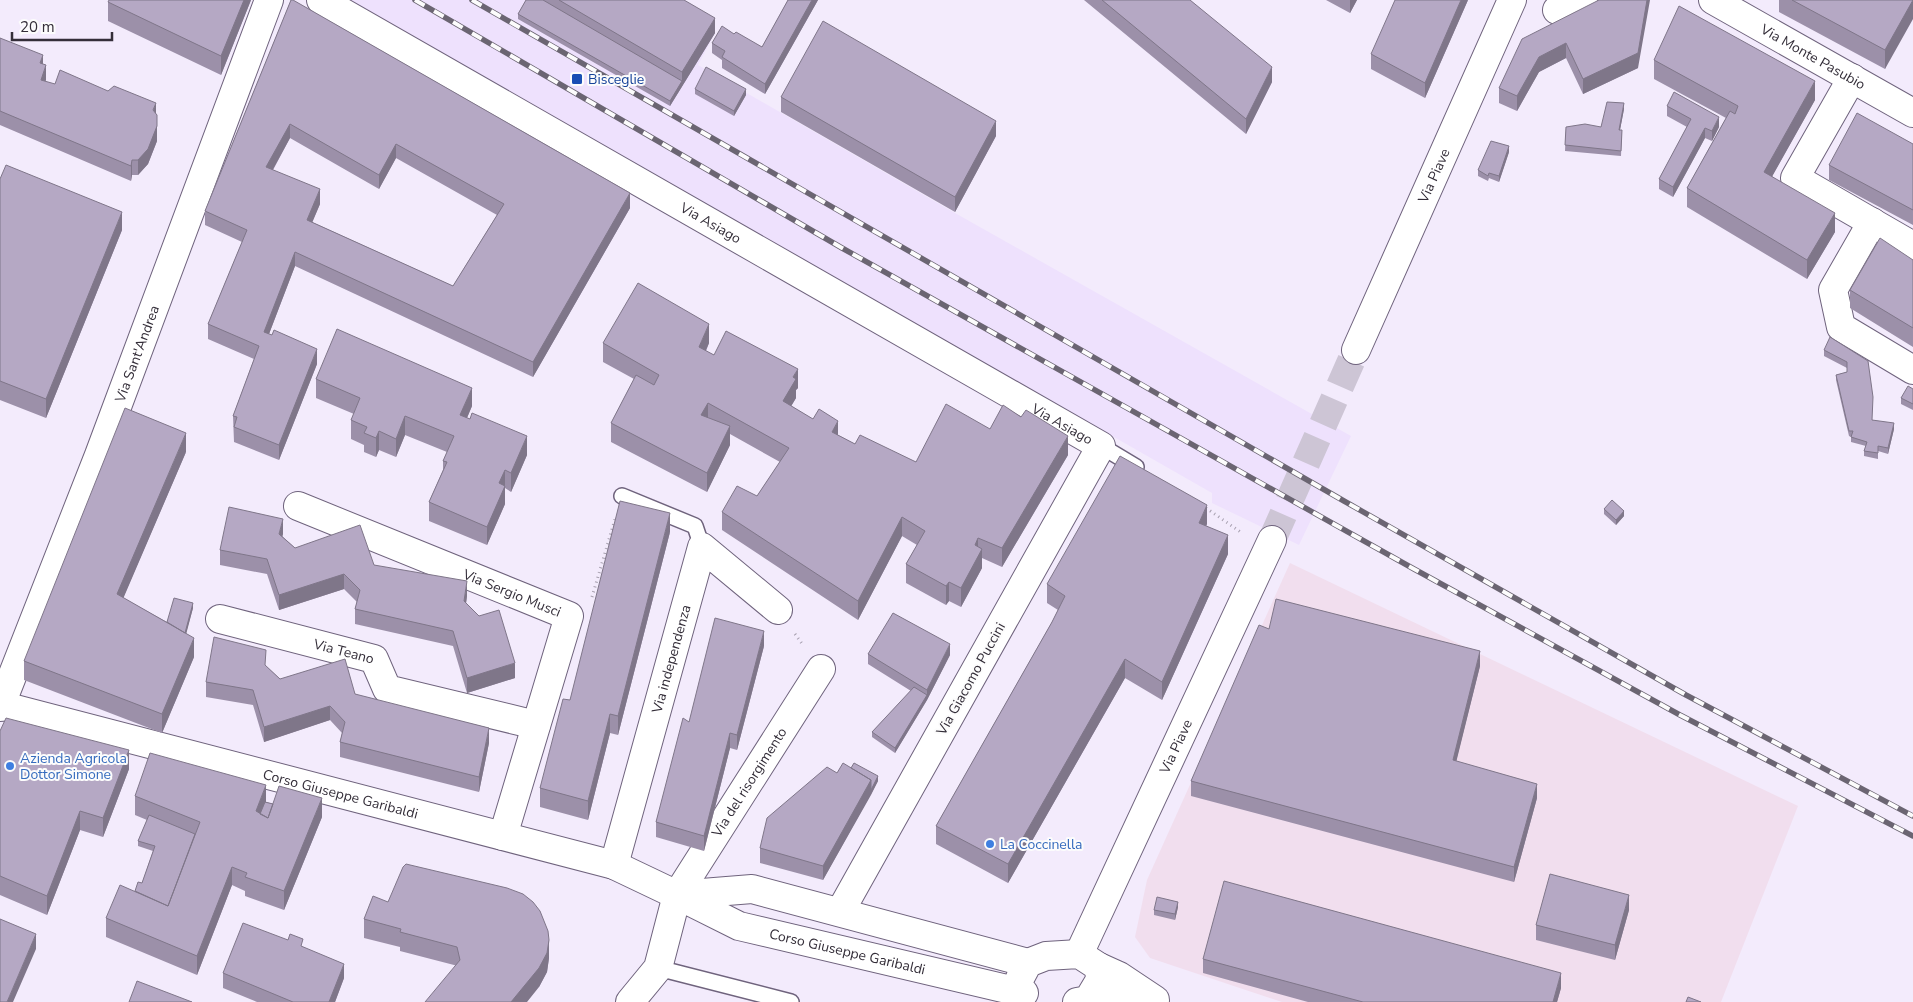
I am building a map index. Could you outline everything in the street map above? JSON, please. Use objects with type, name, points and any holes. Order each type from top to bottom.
[{"type":"street","name":"Via Sant'Andrea","points":[[0,706],[99,455],[269,0]]},
{"type":"street","name":"Via Asiago","points":[[321,0],[1101,446]]},
{"type":"street","name":"Via Piave","points":[[1356,350],[1512,0]]},
{"type":"street","points":[[1557,10],[1583,0]]},
{"type":"street","name":"Via Monte Pasubio","points":[[1713,0],[1913,113]]},
{"type":"street","points":[[1852,78],[1795,178],[1913,246]]},
{"type":"street","points":[[1872,222],[1833,290],[1841,327],[1913,370]]},
{"type":"street","name":"Via Giacomo Puccini","points":[[840,912],[1101,446]]},
{"type":"street","name":"Via Sergio Musci","points":[[298,506],[569,616],[503,836]]},
{"type":"street","name":"Via Piave","points":[[1082,1001],[1100,980],[1089,960],[1270,545]]},
{"type":"street","points":[[702,547],[778,610]]},
{"type":"street","name":"Via independenza","points":[[614,866],[702,547]]},
{"type":"street","name":"Via Teano","points":[[220,618],[374,660],[387,689],[536,725]]},
{"type":"street","name":"Via del risorgimento","points":[[658,968],[677,895],[822,670]]},
{"type":"street","name":"Corso Giuseppe Garibaldi","points":[[0,706],[614,866],[739,926],[1029,998]]},
{"type":"street","name":"Corso Giuseppe Garibaldi","points":[[677,895],[752,889],[1028,963]]},
{"type":"street","points":[[1029,998],[1020,977],[1028,963],[1046,956],[1089,960],[1120,976],[1158,1001]]},
{"type":"street","points":[[630,1002],[658,968]]},
{"type":"street","points":[[1082,1001],[1158,1001]]},
{"type":"lane","points":[[1101,446],[1151,476]]},
{"type":"lane","points":[[622,496],[695,526],[702,547]]},
{"type":"lane","points":[[658,968],[791,1002]]},
{"type":"path","points":[[569,616],[588,609],[622,496]]},
{"type":"path","points":[[1201,506],[1270,545]]},
{"type":"path","points":[[778,610],[822,670]]},
{"type":"shaded area","points":[[350,0],[658,0],[715,33],[698,65],[955,213],[1351,436],[1299,545],[1212,503],[1212,493]]},
{"type":"shaded area","points":[[1290,563],[1798,806],[1721,1002],[1282,1002],[1150,958],[1135,937],[1147,880]]},
{"type":"building","points":[[109,0],[244,0],[221,56],[108,2]]},
{"type":"building","points":[[291,0],[630,193],[533,362],[295,252],[264,332],[272,335],[274,330],[317,349],[279,445],[234,427],[237,417],[233,416],[259,346],[208,324],[247,230],[205,211]],"holes":[[[290,124],[379,175],[396,144],[504,204],[453,286],[307,220],[320,189],[266,167]]]},
{"type":"building","points":[[526,0],[543,0],[682,81],[670,101],[518,14]]},
{"type":"building","name":"Bisceglie","points":[[559,0],[684,0],[715,18],[682,72]]},
{"type":"building","points":[[788,0],[812,0],[765,84],[722,57],[725,51],[712,43],[722,26],[734,34],[736,32],[762,47]]},
{"type":"building","points":[[1102,0],[1190,0],[1272,67],[1246,119]]},
{"type":"building","points":[[1395,0],[1461,0],[1425,83],[1371,54]]},
{"type":"building","points":[[1599,0],[1647,0],[1638,53],[1583,79],[1566,43],[1539,57],[1517,96],[1499,88],[1522,39]]},
{"type":"building","points":[[1792,0],[1913,0],[1885,50]]},
{"type":"building","points":[[1679,6],[1815,81],[1764,172],[1835,213],[1807,260],[1687,188],[1730,111],[1735,114],[1738,106],[1654,60]]},
{"type":"building","points":[[823,21],[996,121],[955,197],[781,97]]},
{"type":"building","points":[[0,38],[43,55],[40,63],[46,65],[41,80],[55,84],[60,70],[108,91],[114,86],[156,103],[153,110],[157,115],[157,126],[148,149],[138,160],[132,160],[131,166],[0,111]]},
{"type":"building","points":[[706,67],[746,89],[734,111],[695,89]]},
{"type":"building","points":[[1674,92],[1719,117],[1712,131],[1705,128],[1673,187],[1659,179],[1691,119],[1667,106]]},
{"type":"building","points":[[1607,102],[1624,103],[1619,130],[1622,130],[1621,151],[1565,145],[1566,127],[1585,124],[1601,127]]},
{"type":"building","points":[[1857,113],[1913,144],[1913,210],[1829,165]]},
{"type":"building","points":[[1491,141],[1509,146],[1499,176],[1489,173],[1488,176],[1478,170]]},
{"type":"building","points":[[6,165],[122,212],[46,399],[0,381],[0,179]]},
{"type":"building","points":[[1880,238],[1913,260],[1913,328],[1850,290]]},
{"type":"building","points":[[638,283],[709,324],[699,347],[714,355],[726,331],[798,369],[793,377],[796,379],[783,401],[813,419],[819,409],[838,421],[832,432],[855,444],[860,435],[916,462],[946,404],[990,429],[1003,405],[1021,417],[1026,410],[1068,436],[1002,548],[978,538],[975,545],[982,549],[961,588],[949,582],[946,586],[906,564],[925,531],[902,517],[858,601],[722,512],[737,486],[757,496],[789,448],[708,403],[701,415],[730,426],[707,473],[611,423],[636,375],[654,385],[659,375],[603,343]]},
{"type":"building","points":[[337,329],[472,388],[460,415],[470,419],[472,413],[527,436],[511,473],[505,470],[499,483],[505,486],[487,527],[429,502],[447,462],[443,461],[454,436],[405,416],[396,439],[379,431],[376,438],[364,433],[367,427],[351,420],[360,398],[316,379]]},
{"type":"building","points":[[1830,337],[1868,361],[1873,397],[1872,420],[1894,423],[1888,448],[1878,446],[1878,453],[1864,451],[1867,442],[1851,437],[1853,431],[1849,431],[1836,375],[1847,372],[1847,362],[1824,350]]},
{"type":"building","points":[[1908,386],[1913,389],[1913,404],[1901,398]]},
{"type":"building","points":[[125,408],[186,433],[117,594],[194,638],[162,714],[24,661]]},
{"type":"building","points":[[1120,456],[1207,505],[1199,523],[1228,535],[1162,682],[1125,659],[1008,864],[936,826],[1065,596],[1047,584]]},
{"type":"building","points":[[1612,500],[1624,511],[1616,520],[1604,509]]},
{"type":"building","points":[[620,501],[670,513],[618,716],[610,714],[588,801],[540,788],[563,699],[570,700]]},
{"type":"building","points":[[229,507],[283,519],[279,534],[295,548],[360,525],[374,565],[467,581],[464,601],[479,616],[499,610],[515,663],[467,678],[453,631],[355,609],[360,590],[344,574],[279,595],[267,559],[220,550]]},
{"type":"building","points":[[174,598],[193,603],[185,633],[167,622]]},
{"type":"building","points":[[1276,599],[1480,651],[1453,760],[1537,784],[1514,867],[1191,781],[1259,625],[1269,629]]},
{"type":"building","points":[[893,613],[950,644],[927,690],[868,654]]},
{"type":"building","points":[[715,618],[764,631],[737,735],[730,733],[704,836],[656,822],[683,718],[689,722]]},
{"type":"building","points":[[214,637],[266,650],[265,665],[280,679],[345,659],[355,694],[489,728],[479,777],[340,742],[345,722],[330,706],[264,727],[253,690],[206,682]]},
{"type":"building","points":[[914,687],[927,695],[895,748],[872,732]]},
{"type":"building","points":[[6,718],[129,750],[103,818],[80,811],[47,896],[0,876],[0,731]]},
{"type":"building","points":[[150,753],[266,785],[256,811],[268,818],[279,786],[322,798],[284,891],[245,877],[247,873],[232,867],[197,956],[106,918],[120,885],[168,906],[200,822],[135,796]]},
{"type":"building","points":[[843,763],[871,780],[823,866],[760,848],[767,818],[827,767],[837,773]]},
{"type":"building","points":[[854,763],[878,776],[871,790],[871,780],[851,768]]},
{"type":"building","points":[[265,802],[273,804],[268,818],[260,814]]},
{"type":"building","points":[[149,815],[195,834],[168,906],[135,891],[138,882],[142,883],[155,846],[138,841]]},
{"type":"building","points":[[406,864],[507,888],[523,894],[540,911],[548,931],[547,953],[539,968],[511,1002],[425,1002],[460,960],[457,947],[400,932],[401,929],[364,919],[373,896],[388,902]]},
{"type":"building","points":[[1550,874],[1629,895],[1615,945],[1536,925]]},
{"type":"building","points":[[1224,881],[1561,973],[1553,1002],[1363,1002],[1203,959]]},
{"type":"building","points":[[1157,897],[1178,902],[1175,914],[1154,910]]},
{"type":"building","points":[[0,919],[36,934],[7,1002],[0,1002]]},
{"type":"building","points":[[243,923],[288,940],[290,934],[303,939],[301,946],[344,964],[329,1002],[293,1002],[223,973]]},
{"type":"building","points":[[137,981],[192,1002],[129,1002]]},
{"type":"building","points":[[1688,997],[1701,1002],[1686,1002]]},
{"type":"tunnel","points":[[1272,540],[1356,350]]},
{"type":"railway","points":[[415,0],[842,248],[1414,569],[1680,715],[1913,836]]},
{"type":"railway","points":[[472,0],[1344,501],[1686,695],[1913,816]]},
{"type":"place","name":"Bisceglie","points":[[577,79]]},
{"type":"place","name":"Azienda Agricola Dottor Simone","points":[[10,766]]},
{"type":"place","name":"La Coccinella","points":[[990,844]]}]
